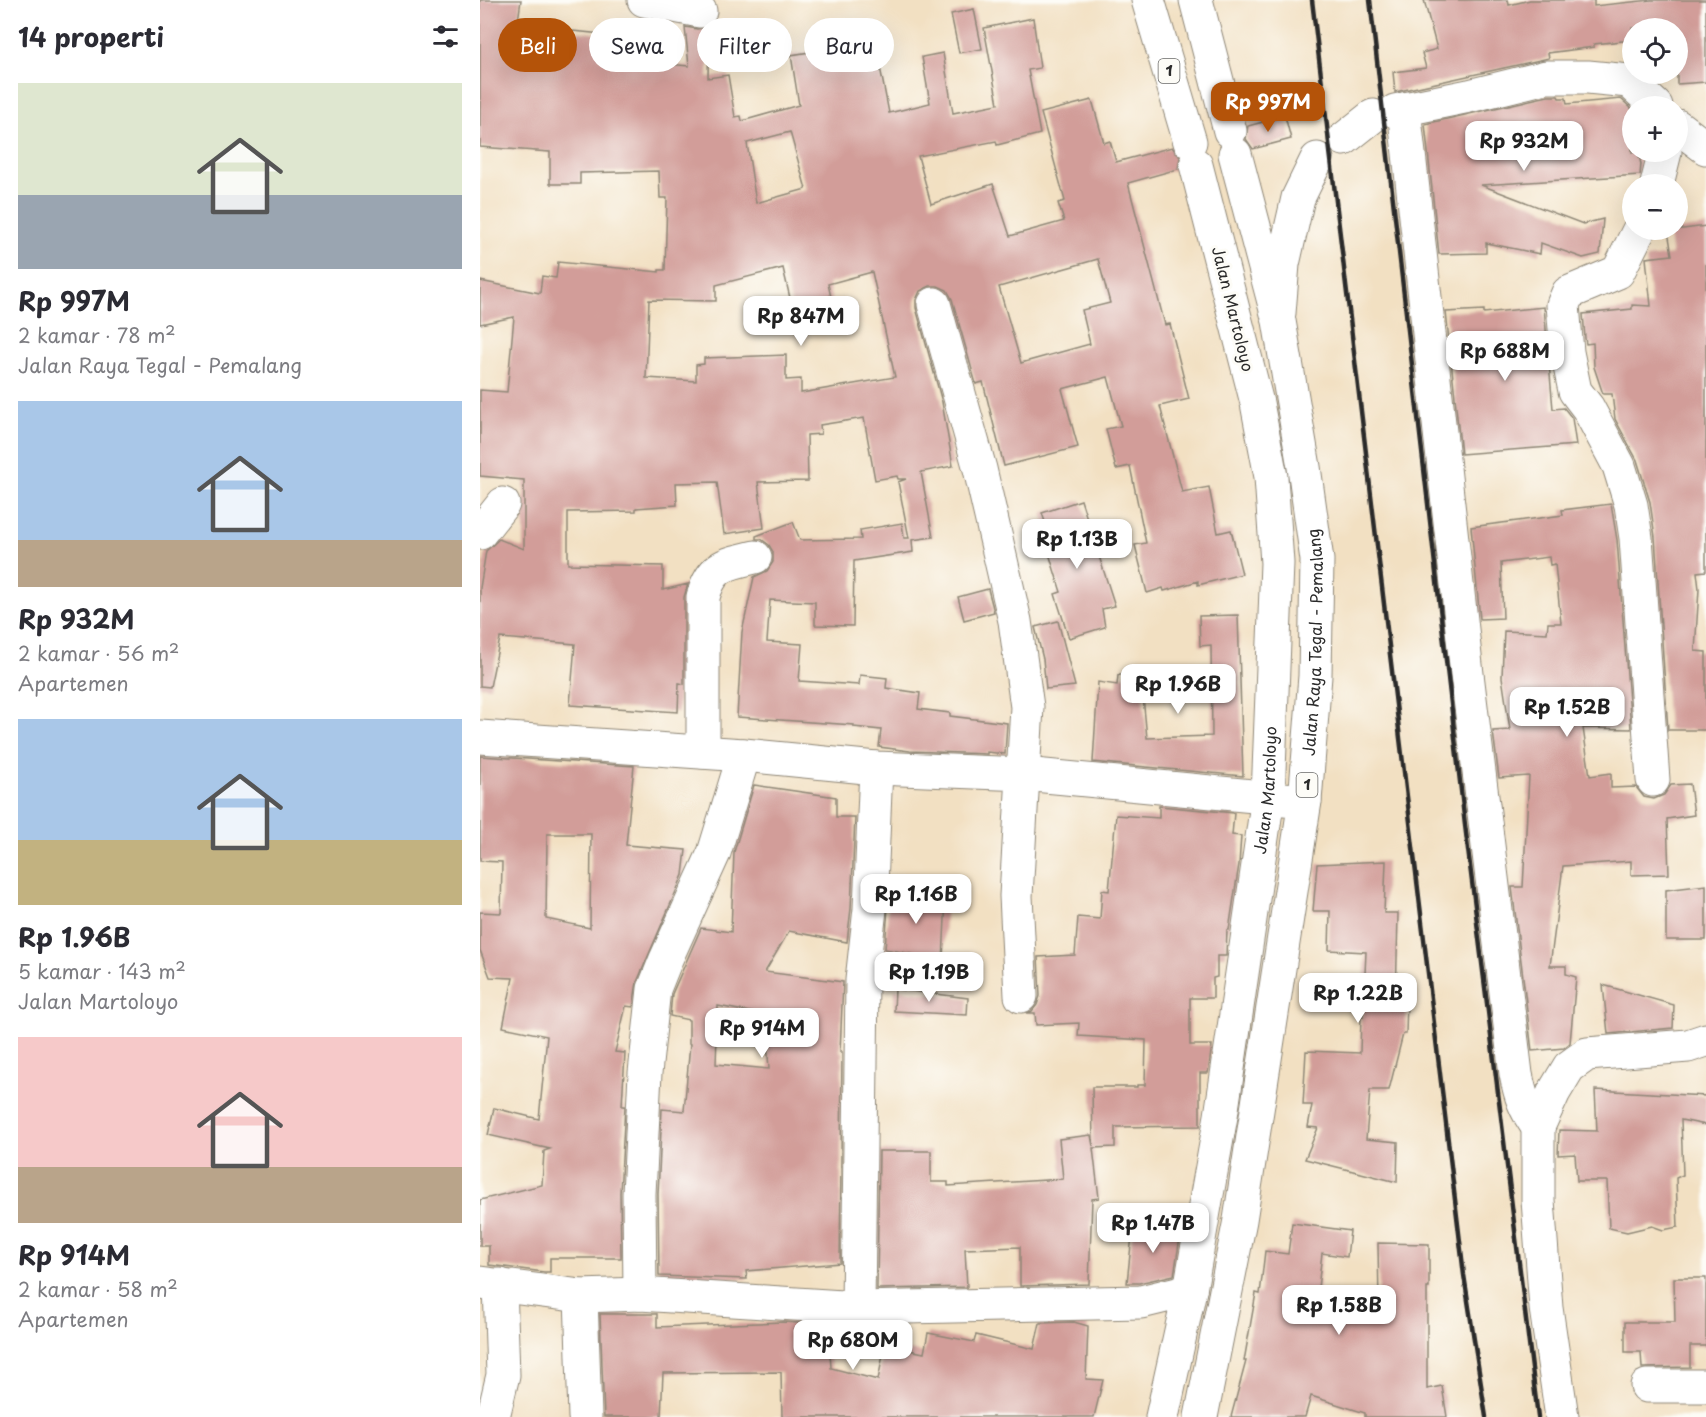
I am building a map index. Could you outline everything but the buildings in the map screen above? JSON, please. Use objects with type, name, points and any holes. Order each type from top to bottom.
[{"type":"main road","points":[[644,0],[700,11]]},
{"type":"main road","name":"Jalan Martoloyo","points":[[1148,0],[1193,153],[1257,403],[1271,477],[1277,562],[1268,796],[1221,1116],[1190,1290],[1162,1417]]},
{"type":"main road","name":"Jalan Raya Tegal - Pemalang","points":[[1196,0],[1279,321],[1317,560],[1315,676],[1305,801],[1240,1221],[1201,1417]]},
{"type":"main road","points":[[1344,139],[1391,112],[1546,77],[1588,77],[1629,81],[1645,96]]},
{"type":"main road","points":[[1391,112],[1467,674],[1516,1074],[1521,1098],[1528,1114],[1538,1127]]},
{"type":"main road","points":[[1688,134],[1706,147]]},
{"type":"main road","points":[[1279,321],[1283,264],[1298,198],[1317,159]]},
{"type":"main road","points":[[1635,240],[1618,272],[1568,293],[1563,305],[1567,352],[1575,391],[1588,408],[1619,466],[1631,505],[1636,538],[1653,780]]},
{"type":"main road","points":[[934,304],[981,469],[1015,621],[1027,707],[1017,896],[1021,996]]},
{"type":"main road","points":[[1257,403],[1292,396]]},
{"type":"main road","points":[[480,534],[502,504]]},
{"type":"main road","points":[[704,752],[703,597],[708,581],[717,569],[728,563],[754,557]]},
{"type":"main road","points":[[480,737],[744,754],[876,768],[1024,774],[1305,801]]},
{"type":"main road","points":[[640,1294],[639,1194],[645,1073],[654,990],[714,853],[744,754]]},
{"type":"main road","points":[[858,1308],[862,980],[870,909],[876,768]]},
{"type":"main road","points":[[1562,1417],[1546,1308],[1538,1200],[1538,1127],[1554,1092],[1569,1067],[1587,1054],[1688,1046],[1706,1040]]},
{"type":"main road","points":[[493,1417],[503,1375],[490,1284],[581,1296],[640,1294],[858,1308],[1141,1302],[1190,1290]]},
{"type":"main road","points":[[581,1296],[585,1417]]},
{"type":"main road","points":[[1647,1386],[1706,1386]]},
{"type":"railway","points":[[1312,0],[1464,1275],[1486,1417]]},
{"type":"railway","points":[[1370,0],[1465,825],[1538,1417]]}]
